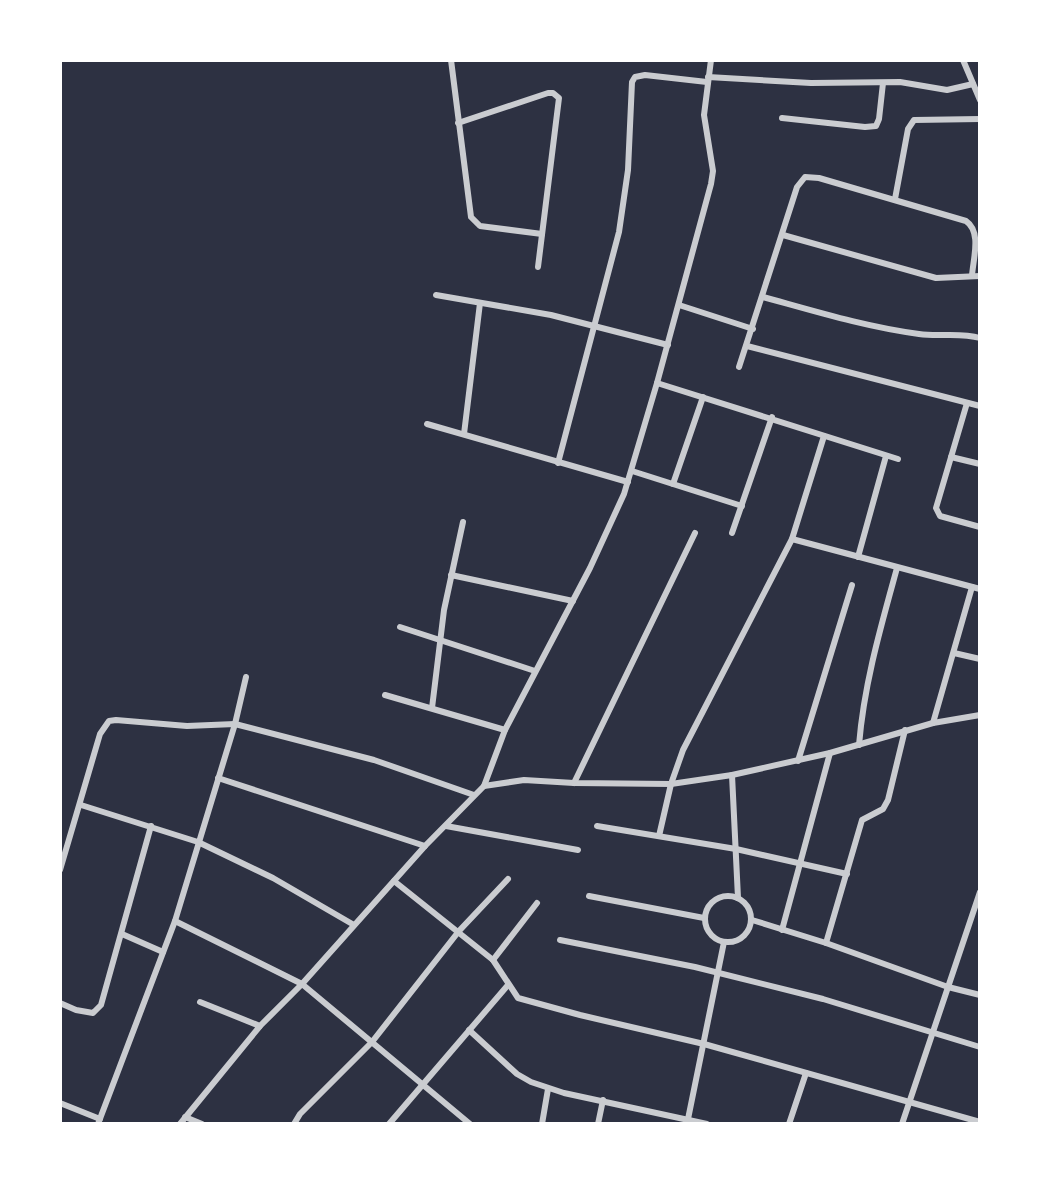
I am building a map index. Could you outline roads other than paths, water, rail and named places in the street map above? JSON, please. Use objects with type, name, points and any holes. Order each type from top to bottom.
[{"type":"street","points":[[451,60],[469,210],[474,223],[542,234]]},
{"type":"street","points":[[202,1124],[182,1120],[260,1026],[484,786],[505,730],[609,530],[632,471],[711,184],[711,157],[704,130],[711,60]]},
{"type":"street","points":[[963,60],[980,100]]},
{"type":"street","points":[[558,463],[597,325],[619,232],[626,190],[632,82],[635,77],[811,83],[900,82],[947,90],[973,84]]},
{"type":"street","points":[[782,118],[876,126],[883,83]]},
{"type":"street","points":[[458,123],[548,93],[557,94],[559,103],[538,267]]},
{"type":"street","points":[[895,199],[908,129],[914,120],[980,119]]},
{"type":"street","points":[[739,367],[797,187],[805,177],[895,199],[971,224],[975,233],[976,276],[936,278],[783,235]]},
{"type":"street","points":[[436,295],[597,325],[668,345]]},
{"type":"street","points":[[763,297],[901,331],[980,338]]},
{"type":"street","points":[[464,434],[480,303]]},
{"type":"street","points":[[679,305],[753,329]]},
{"type":"street","points":[[747,346],[980,406]]},
{"type":"street","points":[[657,383],[898,459]]},
{"type":"street","points":[[673,484],[703,397]]},
{"type":"street","points":[[967,403],[936,514],[980,527]]},
{"type":"street","points":[[732,533],[772,417]]},
{"type":"street","points":[[427,424],[628,482]]},
{"type":"street","points":[[659,836],[671,784],[697,720],[792,539],[824,436]]},
{"type":"street","points":[[858,557],[886,456]]},
{"type":"street","points":[[951,457],[980,464]]},
{"type":"street","points":[[632,471],[742,506]]},
{"type":"street","points":[[432,708],[444,610],[463,522]]},
{"type":"street","points":[[574,783],[695,533]]},
{"type":"street","points":[[792,539],[976,588],[933,723]]},
{"type":"street","points":[[859,745],[871,667],[897,568]]},
{"type":"street","points":[[451,575],[573,601]]},
{"type":"street","points":[[798,761],[852,585]]},
{"type":"street","points":[[400,627],[535,671]]},
{"type":"street","points":[[954,653],[980,659]]},
{"type":"street","points":[[60,1103],[99,1122],[175,921],[235,724],[246,677]]},
{"type":"street","points":[[385,695],[505,730]]},
{"type":"street","points":[[484,786],[524,780],[671,784],[798,761],[905,730],[980,715]]},
{"type":"street","points":[[60,870],[100,734],[109,721],[187,726],[235,724],[374,760],[474,795]]},
{"type":"street","points":[[826,943],[862,820],[883,809],[888,800],[905,730]]},
{"type":"street","points":[[782,930],[830,753]]},
{"type":"street","points":[[732,775],[738,898],[750,911],[752,920],[744,936],[736,941],[724,942],[711,935],[704,918],[712,902],[720,897],[738,898]]},
{"type":"street","points":[[218,778],[425,846]]},
{"type":"street","points":[[81,805],[198,842],[273,878],[354,925]]},
{"type":"street","points":[[60,1003],[85,1013],[98,1010],[151,826]]},
{"type":"street","points":[[446,826],[578,850]]},
{"type":"street","points":[[597,826],[736,849],[847,874]]},
{"type":"street","points":[[294,1124],[300,1114],[372,1042],[459,931],[508,879]]},
{"type":"street","points":[[394,881],[493,960],[518,998],[704,1044],[980,1122]]},
{"type":"street","points":[[902,1124],[980,892]]},
{"type":"street","points":[[589,896],[704,918]]},
{"type":"street","points":[[493,960],[537,903]]},
{"type":"street","points":[[752,920],[980,995]]},
{"type":"street","points":[[175,921],[302,984],[470,1124]]},
{"type":"street","points":[[969,923],[980,927]]},
{"type":"street","points":[[122,934],[163,952]]},
{"type":"street","points":[[560,940],[823,999],[980,1047]]},
{"type":"street","points":[[687,1121],[724,942]]},
{"type":"street","points":[[389,1124],[508,985]]},
{"type":"street","points":[[200,1002],[260,1026]]},
{"type":"street","points":[[469,1030],[517,1074],[548,1089],[707,1124]]},
{"type":"street","points":[[789,1124],[806,1073]]},
{"type":"street","points":[[542,1124],[548,1089]]},
{"type":"street","points":[[598,1124],[603,1100]]}]
